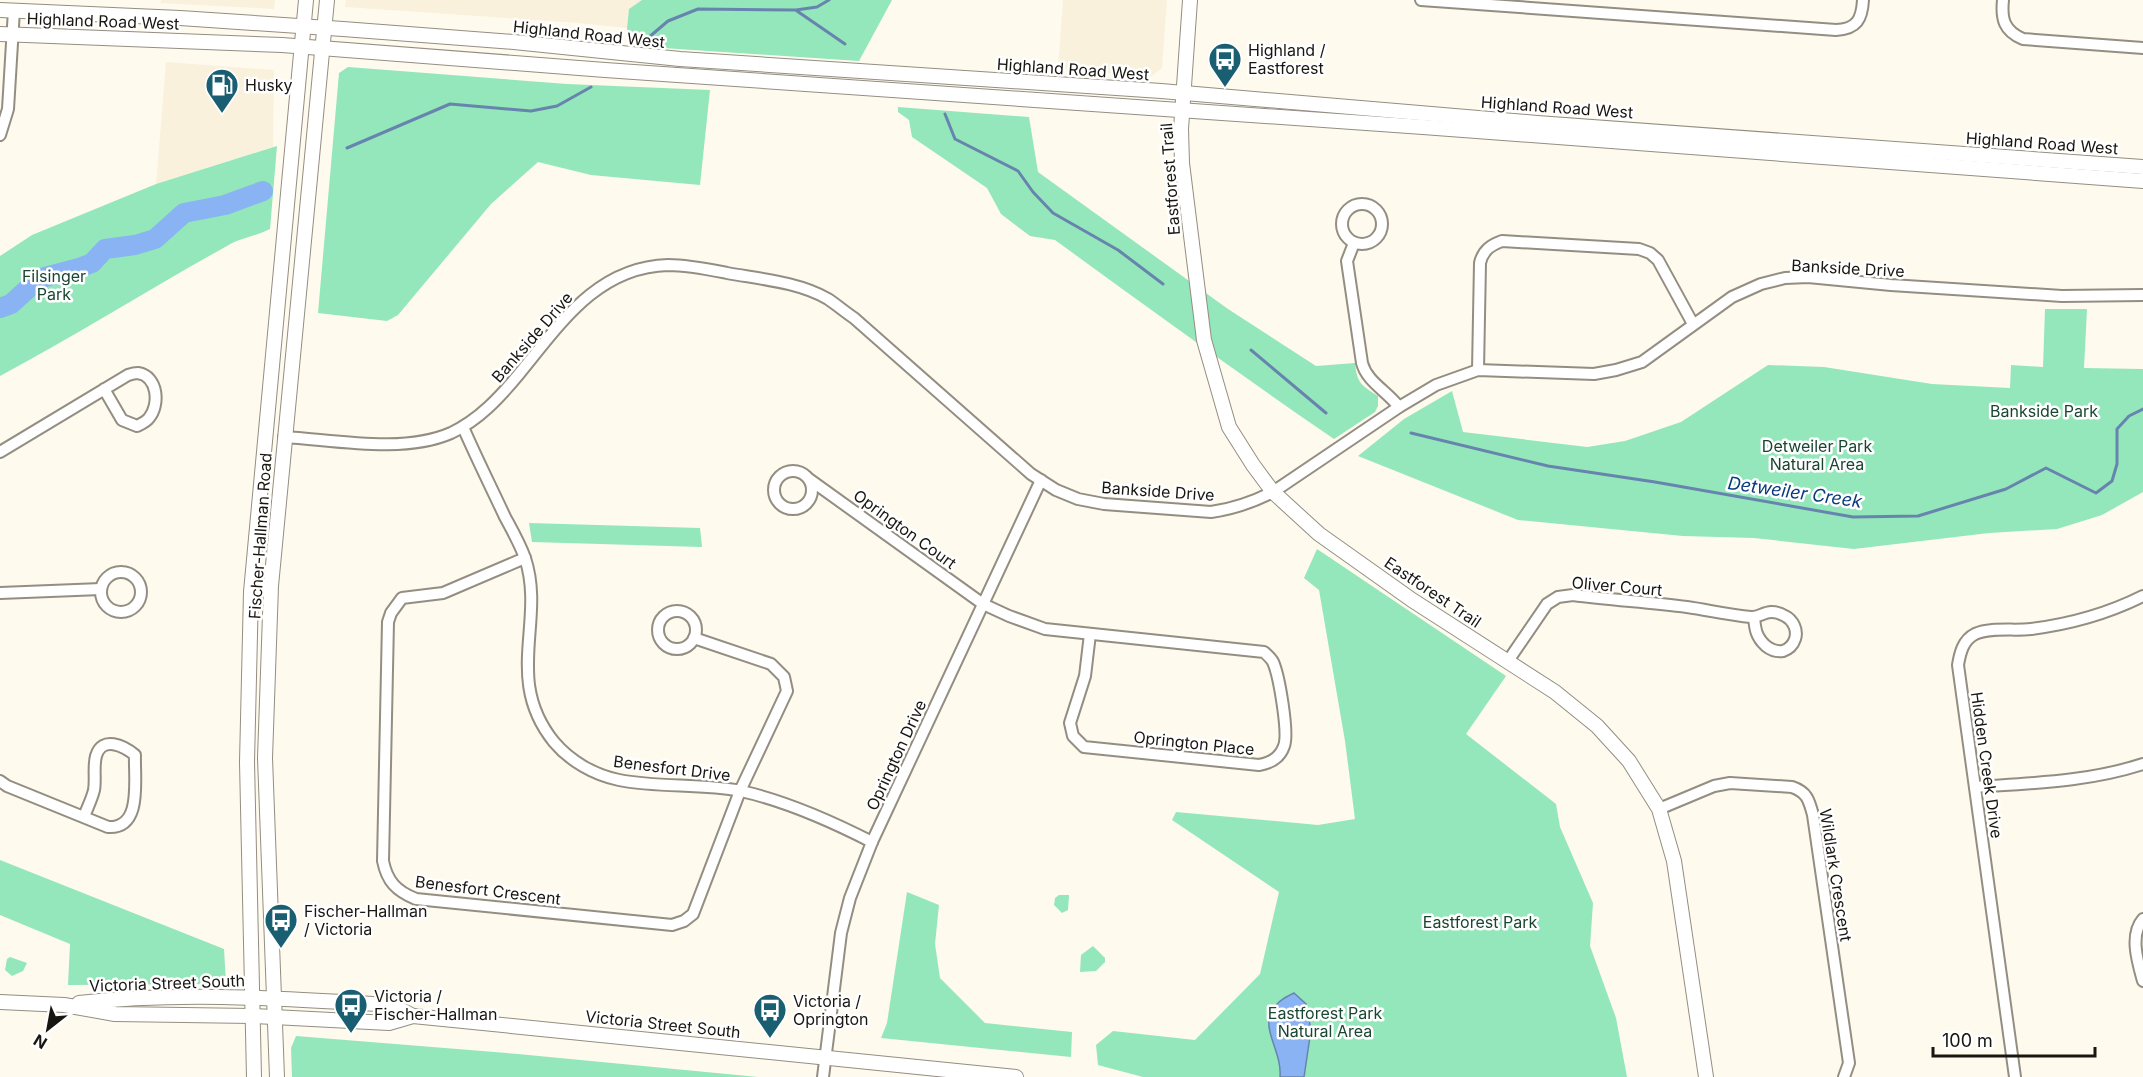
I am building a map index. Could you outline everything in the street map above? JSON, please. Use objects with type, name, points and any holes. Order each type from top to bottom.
[{"type":"main road","name":"Fischer-Hallman Road","points":[[255,1077],[246,762],[252,592],[306,0]]},
{"type":"main road","name":"Fischer-Hallman Road","points":[[276,1077],[265,758],[271,586],[327,0]]},
{"type":"main road","name":"Eastforest Trail","points":[[1190,0],[1182,112],[1182,163],[1204,340],[1228,427],[1273,492],[1328,540],[1412,600],[1555,692],[1597,726],[1629,760],[1659,809],[1674,861],[1706,1077]]},
{"type":"main road","name":"Highland Road West","points":[[7,10],[180,18],[324,28],[514,42],[724,63],[1183,93],[1526,122],[2143,167]]},
{"type":"main road","name":"Highland Road West","points":[[6,34],[302,46],[2143,181]]},
{"type":"main road","name":"Victoria Street South","points":[[64,1005],[115,999],[251,997],[392,1005],[413,1016]]},
{"type":"main road","name":"Victoria Street South","points":[[0,1002],[64,1005],[115,1014],[252,1016],[389,1023],[413,1016],[1016,1077]]},
{"type":"street","points":[[1421,0],[1847,30],[1857,23],[1863,12],[1863,0]]},
{"type":"street","points":[[2003,0],[2002,20],[2014,36],[2023,39],[2143,48]]},
{"type":"street","points":[[0,135],[8,109],[7,10]]},
{"type":"street","points":[[1478,370],[1480,263],[1484,252],[1502,241],[1639,249],[1650,253],[1658,260],[1693,324]]},
{"type":"street","points":[[1354,243],[1347,261],[1362,363],[1365,373],[1399,406]]},
{"type":"street","name":"Bankside Drive","points":[[284,437],[394,446],[450,434],[483,413],[501,396],[560,324],[590,293],[624,275],[649,267],[668,265],[694,267],[797,287],[827,299],[854,318],[1031,474],[1056,490],[1078,499],[1104,504],[1196,512],[1226,510],[1273,492],[1399,406],[1436,385],[1478,370],[1594,374],[1642,362],[1732,297],[1761,284],[1797,278],[2062,296],[2143,294]]},
{"type":"street","points":[[0,452],[104,389],[128,375],[138,373],[150,379],[156,394],[156,407],[148,420],[137,426],[122,420],[104,389]]},
{"type":"street","name":"Benesfort Drive","points":[[463,427],[525,558],[530,597],[527,665],[530,692],[538,717],[558,747],[573,760],[590,770],[619,780],[740,791],[790,806],[872,842]]},
{"type":"street","name":"Oprington Court","points":[[809,479],[983,604]]},
{"type":"street","name":"Oprington Drive","points":[[824,1077],[841,933],[849,898],[872,842],[1041,480]]},
{"type":"street","name":"Benesfort Crescent","points":[[525,558],[442,593],[402,598],[391,613],[388,622],[383,861],[386,874],[392,884],[405,895],[416,899],[672,925],[684,921],[693,914],[740,791],[787,691],[784,677],[771,664],[694,638]]},
{"type":"street","points":[[0,593],[101,589]]},
{"type":"street","name":"Oliver Court","points":[[1508,661],[1547,604],[1558,597],[1573,595],[1685,606],[1754,617]]},
{"type":"street","name":"Hidden Creek Drive","points":[[2015,1077],[1959,666],[1962,647],[1974,634],[1985,631],[2030,629],[2083,620],[2119,608],[2143,596]]},
{"type":"street","name":"Oprington Place","points":[[983,604],[1045,629],[1264,652],[1271,659],[1277,677],[1286,736],[1280,754],[1268,764],[1259,765],[1084,747],[1073,736],[1070,723],[1085,676],[1090,634]]},
{"type":"street","points":[[0,781],[7,786],[108,827],[117,827],[128,822],[133,812],[135,755],[125,747],[110,744],[102,747],[96,755],[94,789],[84,817]]},
{"type":"street","points":[[1975,787],[2070,781],[2096,777],[2143,764]]},
{"type":"street","name":"Wildlark Crescent","points":[[1659,809],[1714,786],[1730,783],[1792,787],[1802,790],[1809,798],[1849,1063],[1845,1077]]},
{"type":"street","points":[[2143,919],[2135,936],[2143,981]]},
{"type":"shaded area","points":[[162,0],[275,0],[274,9],[160,3]]},
{"type":"shaded area","points":[[346,0],[642,0],[629,9],[627,28],[345,7]]},
{"type":"shaded area","points":[[1063,0],[1167,0],[1162,68],[1150,77],[1058,68]]},
{"type":"shaded area","points":[[166,62],[274,70],[273,147],[156,184]]},
{"type":"green space","points":[[642,0],[892,0],[859,61],[648,47],[629,43],[627,28],[629,9]]},
{"type":"green space","points":[[348,67],[567,84],[710,90],[700,185],[591,175],[538,162],[491,204],[398,315],[387,321],[318,313],[339,73]]},
{"type":"green space","points":[[898,107],[1029,117],[1038,172],[1228,309],[1316,366],[1355,363],[1361,383],[1378,396],[1378,406],[1375,412],[1334,439],[1055,240],[1030,236],[1001,214],[987,188],[912,137],[909,120],[898,112]]},
{"type":"green space","name":"Filsinger Park","points":[[277,146],[270,229],[232,243],[0,376],[0,256],[32,235],[156,184]]},
{"type":"green space","name":"Detweiler Park Natural Area","points":[[2045,309],[2087,309],[2084,368],[2143,369],[2143,492],[2102,515],[2057,529],[1989,533],[1854,549],[1754,538],[1683,536],[1518,520],[1358,456],[1404,419],[1452,391],[1463,432],[1587,447],[1625,441],[1681,422],[1768,365],[1824,367],[1932,384],[2010,388],[2011,365],[2043,367]]},
{"type":"green space","points":[[529,523],[700,528],[702,547],[532,542]]},
{"type":"green space","name":"Eastforest Park","points":[[1317,549],[1506,676],[1466,734],[1556,804],[1560,827],[1593,903],[1590,946],[1616,1018],[1627,1077],[1143,1077],[1098,1065],[1096,1045],[1113,1031],[1195,1040],[1260,974],[1279,892],[1172,820],[1176,812],[1318,825],[1355,819],[1345,741],[1319,590],[1304,578]]},
{"type":"green space","points":[[0,860],[224,949],[226,984],[68,985],[70,944],[0,915]]},
{"type":"green space","points":[[907,892],[939,905],[935,944],[940,978],[985,1023],[1072,1032],[1071,1057],[881,1038],[887,1023]]},
{"type":"green space","points":[[1059,895],[1069,895],[1068,910],[1062,913],[1054,905],[1055,898]]},
{"type":"green space","points":[[1093,946],[1105,958],[1105,962],[1096,971],[1080,972],[1081,955]]},
{"type":"green space","points":[[10,957],[27,963],[23,971],[12,976],[5,970],[7,959]]},
{"type":"green space","points":[[296,1036],[758,1077],[292,1077],[291,1048]]},
{"type":"water","points":[[1294,993],[1306,1004],[1311,1030],[1304,1077],[1280,1077],[1269,1021],[1272,1011],[1279,1002]]},
{"type":"waterway","points":[[648,38],[668,21],[698,9],[796,10],[817,7],[829,0]]},
{"type":"waterway","name":"Detweiler Creek","points":[[797,11],[845,44]]},
{"type":"waterway","points":[[347,148],[450,104],[531,111],[557,106],[591,87]]},
{"type":"waterway","name":"Detweiler Creek","points":[[945,114],[955,139],[1018,171],[1033,192],[1053,213],[1118,250],[1163,284]]},
{"type":"waterway","points":[[0,308],[11,304],[32,285],[45,277],[92,263],[105,249],[135,245],[155,239],[184,213],[225,205],[263,191]]},
{"type":"waterway","name":"Detweiler Creek","points":[[1251,350],[1326,413]]},
{"type":"waterway","name":"Detweiler Creek","points":[[1411,433],[1548,466],[1655,482],[1853,517],[1918,516],[2006,489],[2046,468],[2096,493],[2112,481],[2117,464],[2117,429],[2129,416],[2143,409]]},
{"type":"place","name":"Highland / Eastforest","points":[[1225,88]]},
{"type":"place","name":"Husky","points":[[222,114]]},
{"type":"place","name":"Fischer-Hallman / Victoria","points":[[281,949]]},
{"type":"place","name":"Victoria / Fischer-Hallman","points":[[351,1034]]},
{"type":"place","name":"Victoria / Oprington","points":[[770,1039]]},
{"type":"park label","name":"Bankside Park","points":[[2044,411]]},
{"type":"park label","name":"Eastforest Park Natural Area","points":[[1325,1022]]}]
